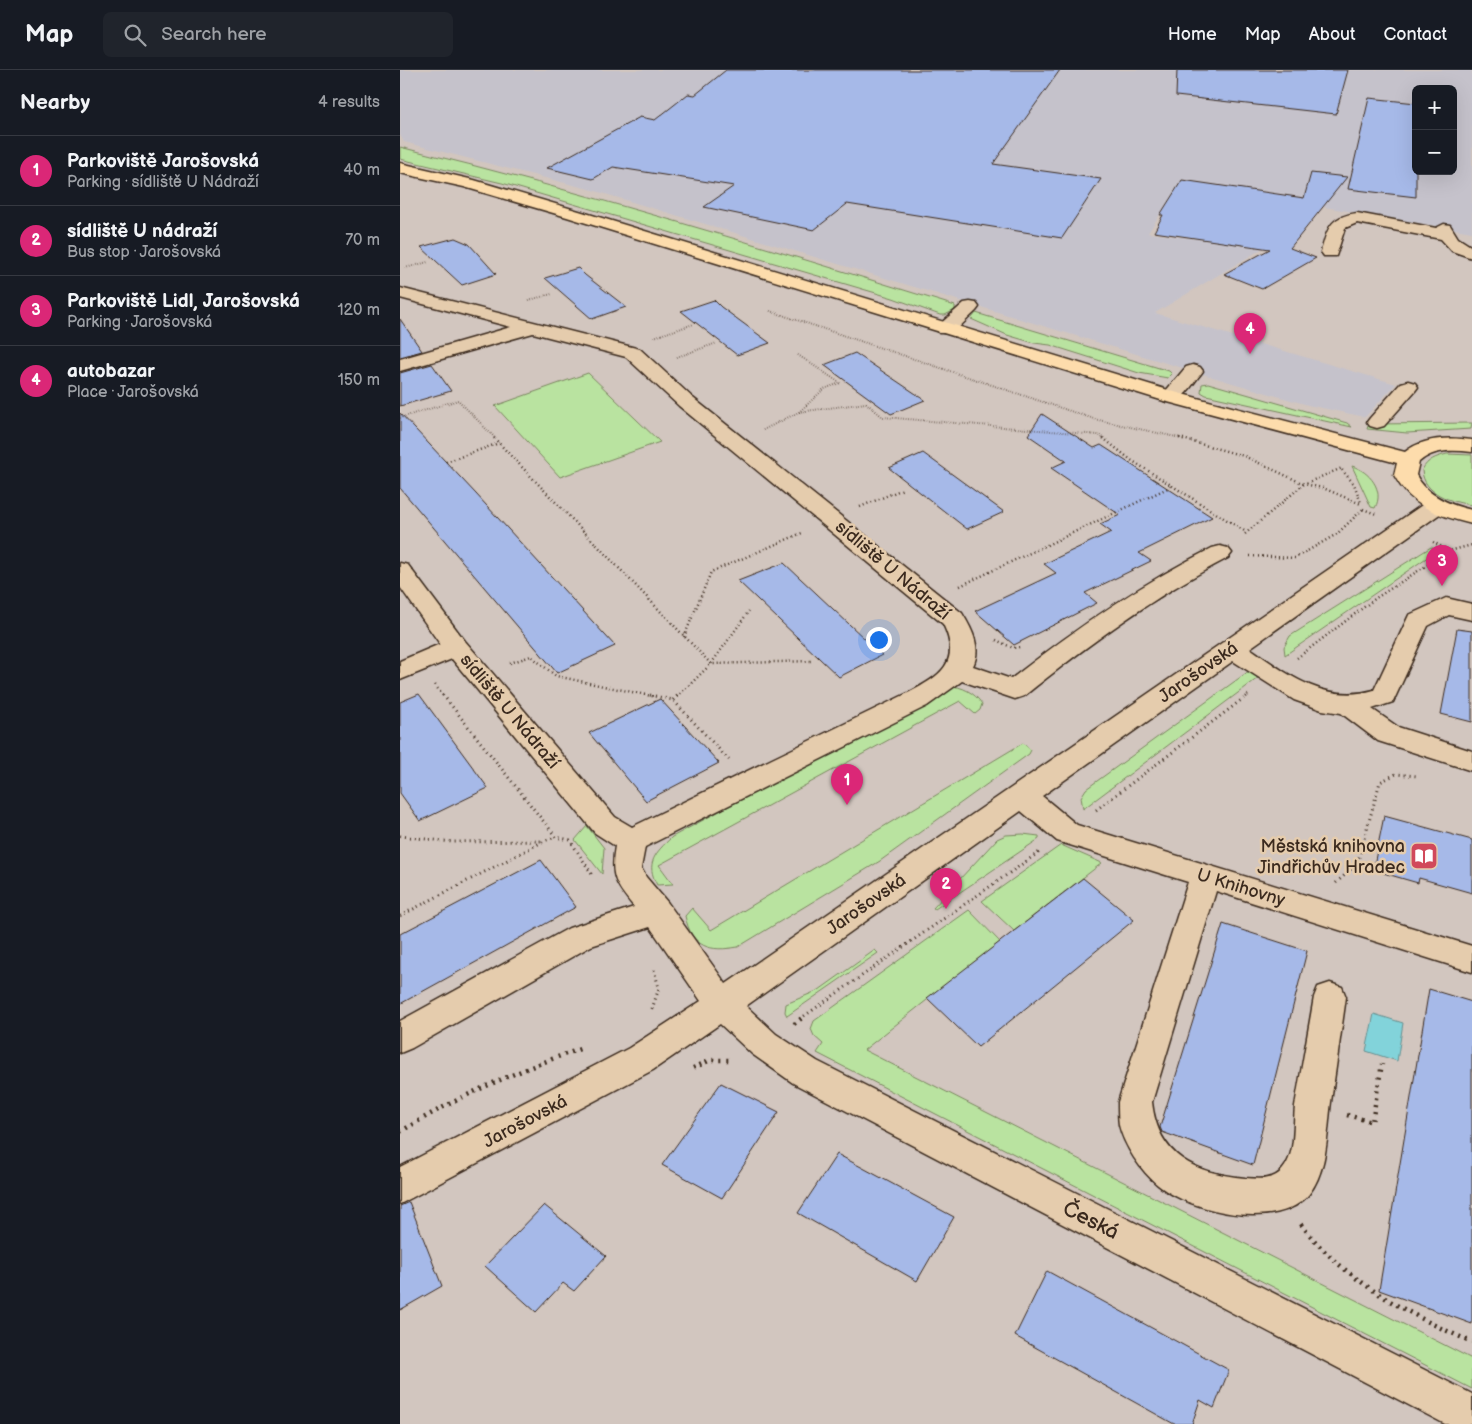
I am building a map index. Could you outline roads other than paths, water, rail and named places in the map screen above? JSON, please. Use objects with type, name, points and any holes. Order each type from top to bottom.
[{"type":"main road","points":[[400,168],[468,183],[573,214],[1171,396],[1409,460]]},
{"type":"main road","points":[[1472,446],[1451,444],[1435,446],[1421,451],[1409,460],[1405,475],[1409,483],[1424,499],[1436,506],[1472,517]]},
{"type":"street","points":[[1330,252],[1338,224],[1344,219],[1356,218],[1445,232],[1454,246],[1472,253]]},
{"type":"street","name":"sídliště U Nádraží","points":[[400,293],[633,353],[686,402],[953,619],[959,630],[964,650],[957,670]]},
{"type":"street","points":[[946,329],[970,307]]},
{"type":"street","points":[[400,365],[535,327]]},
{"type":"street","points":[[1171,396],[1193,371]]},
{"type":"street","points":[[1377,422],[1408,387]]},
{"type":"street","name":"Jarošovská","points":[[400,1186],[641,1059],[722,1005],[1436,506]]},
{"type":"street","points":[[722,1005],[657,912],[634,885],[626,868],[631,841],[918,698],[943,684],[957,670],[1015,690],[1079,638],[1180,572],[1220,553]]},
{"type":"street","name":"sídliště U Nádraží","points":[[400,570],[456,647],[605,825],[631,841]]},
{"type":"street","points":[[1232,648],[1273,676],[1321,702],[1349,705],[1368,703],[1384,696],[1418,621],[1446,606],[1472,612]]},
{"type":"street","points":[[409,667],[456,647]]},
{"type":"street","points":[[1349,705],[1388,734],[1414,744],[1472,761]]},
{"type":"street","name":"U Knihovny","points":[[1022,795],[1067,833],[1472,959]]},
{"type":"street","points":[[1205,876],[1135,1102],[1137,1125],[1151,1152],[1171,1173],[1200,1189],[1235,1195],[1281,1195],[1296,1181],[1308,1155],[1313,1106],[1330,997]]},
{"type":"street","points":[[400,1038],[580,937],[657,912]]},
{"type":"street","name":"Česká","points":[[722,1005],[764,1044],[805,1072],[1472,1416]]},
{"type":"water","points":[[1374,1014],[1403,1023],[1397,1061],[1366,1051]]},
{"type":"place","name":"autobazar","points":[[1250,354]]},
{"type":"place","name":"Parkoviště Lidl, Jarošovská","points":[[1442,586]]},
{"type":"place","name":"Parkoviště Jarošovská","points":[[847,805]]},
{"type":"place","name":"Městská knihovna Jindřichův Hradec","points":[[1424,856]]},
{"type":"place","name":"sídliště U nádraží","points":[[946,909]]}]
